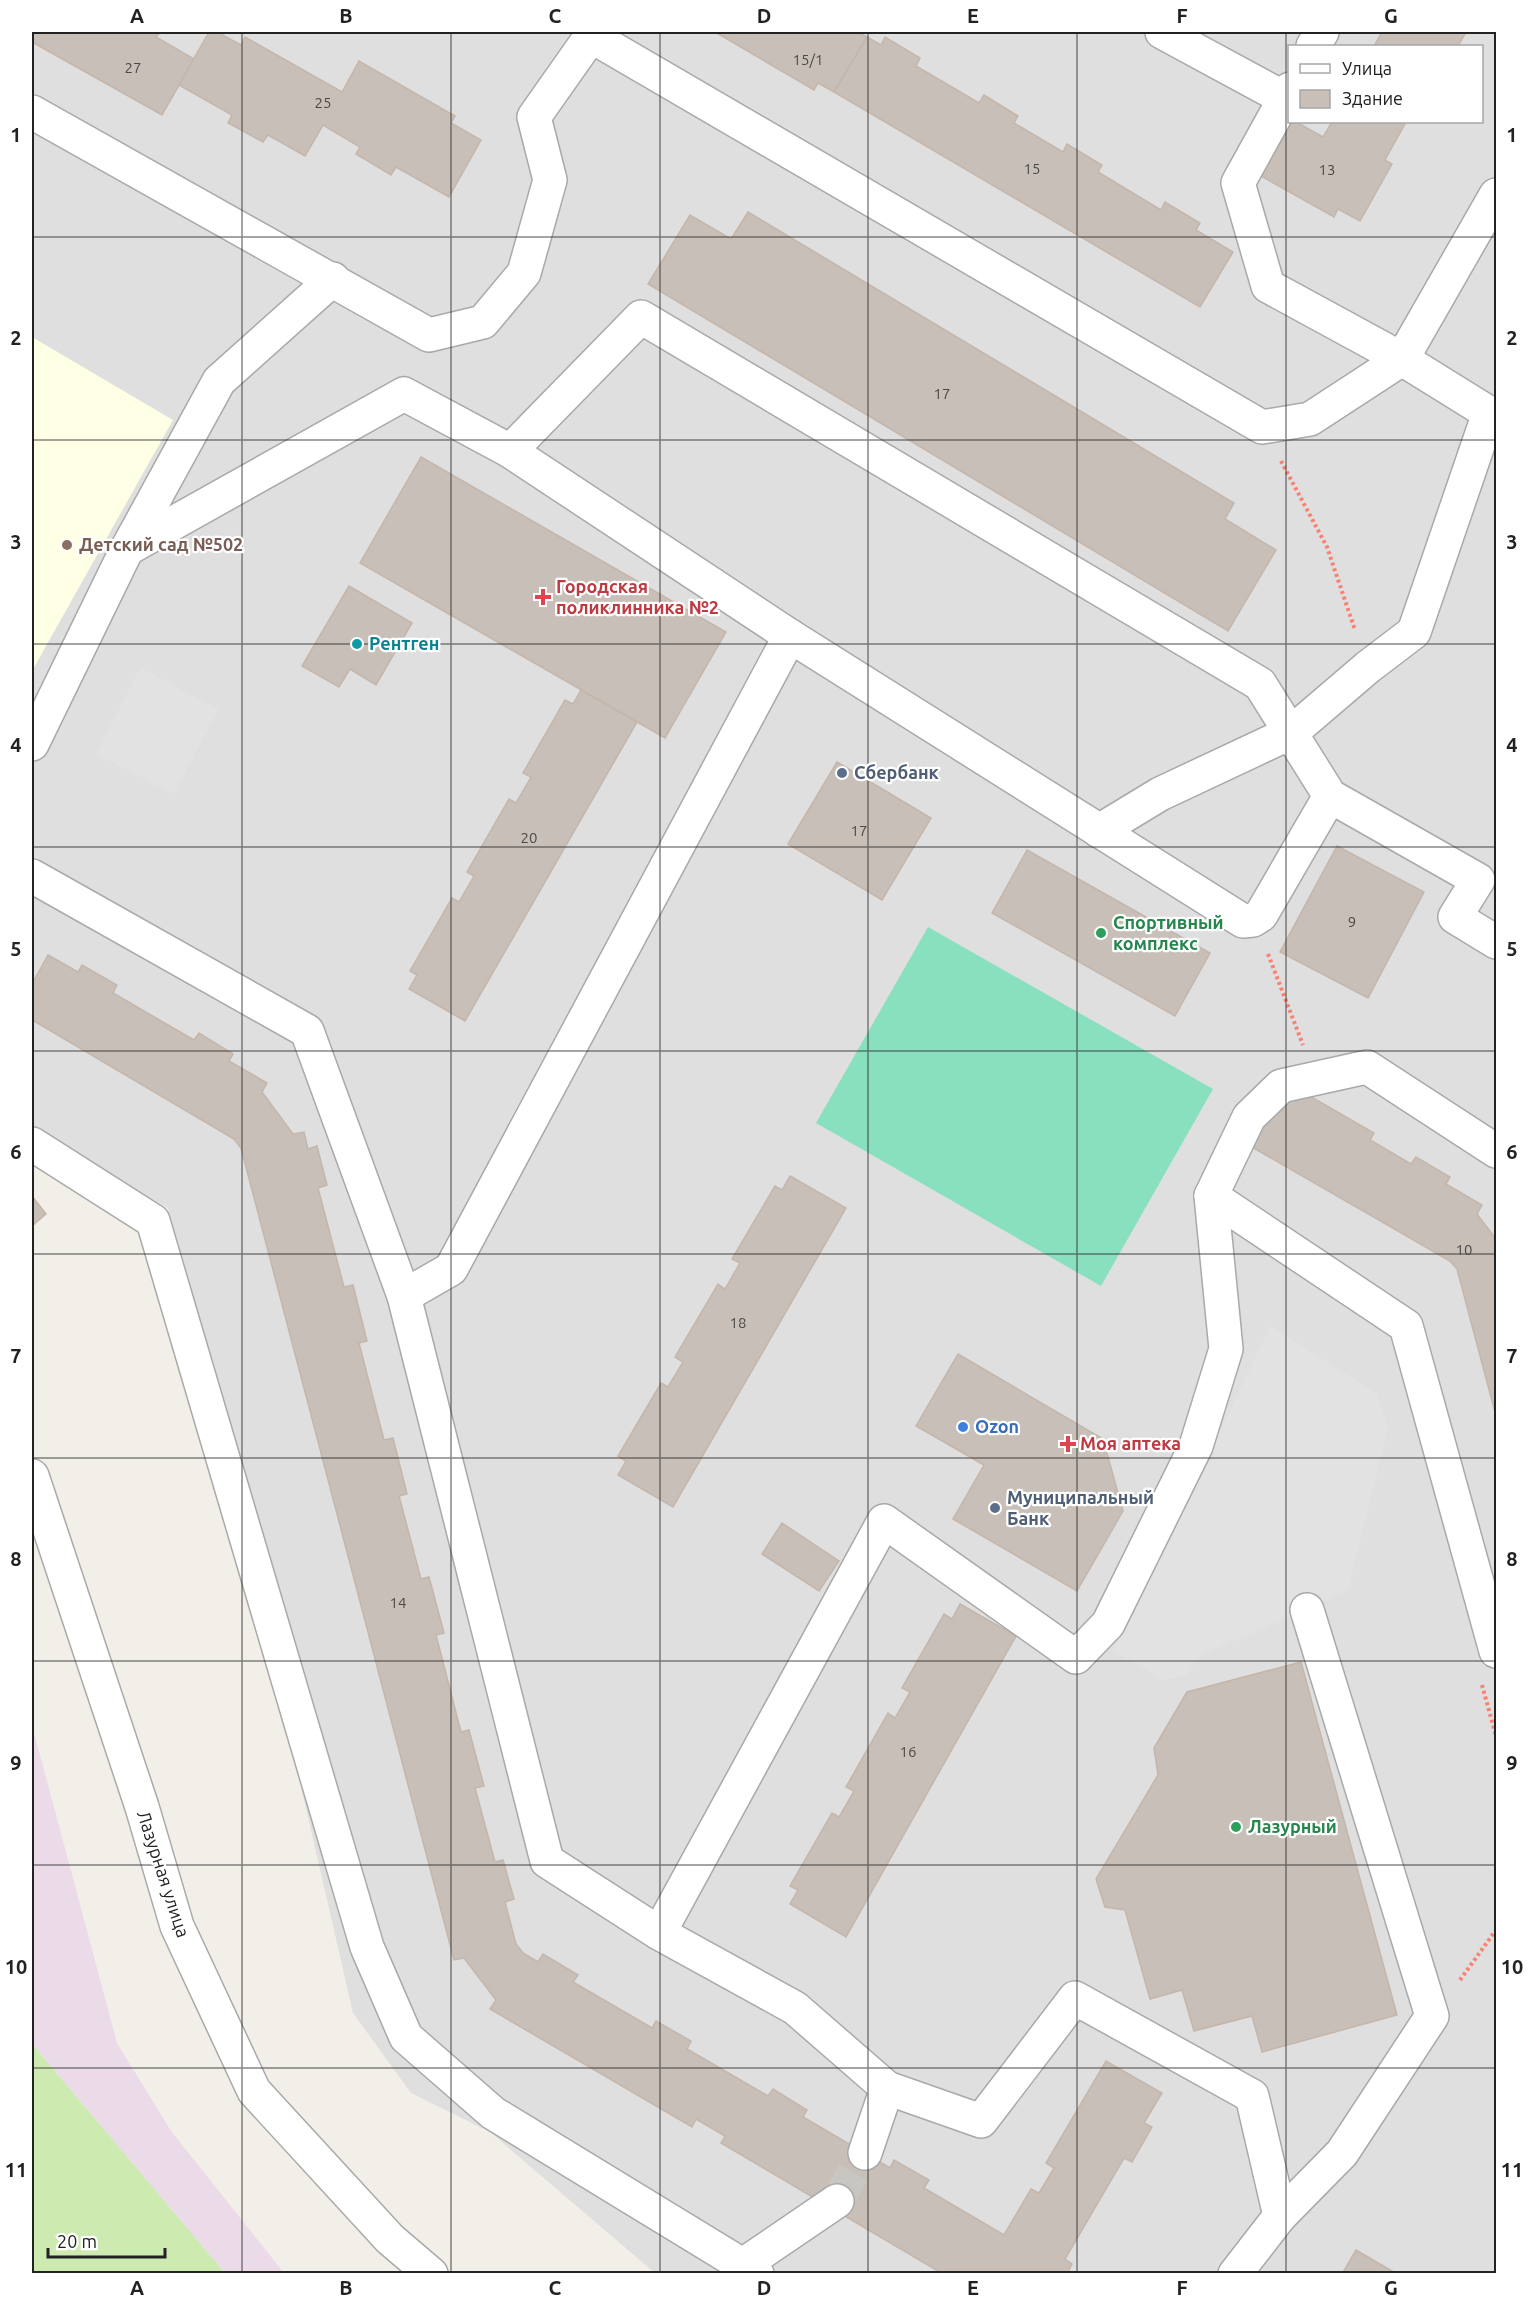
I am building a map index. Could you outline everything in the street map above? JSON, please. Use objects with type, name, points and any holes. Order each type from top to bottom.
[{"type":"street","points":[[1099,831],[1160,794],[1292,732],[1368,667],[1414,633],[1493,415],[1402,359],[1268,286],[1238,183],[1287,93],[1162,32]]},
{"type":"street","points":[[1314,45],[1322,32]]},
{"type":"street","points":[[32,112],[333,279],[429,335],[483,322],[524,273],[550,180],[534,117],[592,34],[1262,427],[1310,419],[1402,359],[1497,195]]},
{"type":"street","points":[[32,744],[127,549],[219,381],[333,279]]},
{"type":"street","points":[[510,451],[642,317],[1260,684],[1292,732],[1329,796],[1478,880],[1455,917],[1497,942]]},
{"type":"street","points":[[127,549],[404,394],[510,451],[790,636],[1244,921],[1253,920],[1260,915],[1329,796]]},
{"type":"street","points":[[404,1296],[451,1269],[790,636]]},
{"type":"street","points":[[32,876],[307,1031],[404,1296],[547,1861],[659,1933],[795,2008],[887,2088],[981,2121],[1075,1998],[1252,2096],[1280,2216]]},
{"type":"street","points":[[659,1933],[884,1521],[1076,1657],[1108,1624],[1196,1446],[1226,1349],[1211,1196],[1249,1117],[1281,1086],[1367,1067],[1497,1151]]},
{"type":"street","points":[[32,1144],[153,1221],[367,1947],[405,2037],[493,2113],[750,2269],[837,2202]]},
{"type":"street","points":[[1211,1196],[1406,1326],[1497,1651]]},
{"type":"street","name":"Лазурная улица","points":[[32,1476],[141,1807],[177,1926],[254,2091],[390,2239],[431,2274]]},
{"type":"street","points":[[1235,2274],[1280,2216],[1342,2153],[1432,2016],[1307,1610]]},
{"type":"street","points":[[865,2153],[887,2088]]},
{"type":"path","points":[[1262,427],[1327,548],[1368,667]]},
{"type":"path","points":[[1253,920],[1278,978],[1315,1078]]},
{"type":"path","points":[[1432,2016],[1497,1930]]},
{"type":"shaded area","points":[[32,32],[1496,32],[1496,2273],[655,2273],[490,2132],[411,2093],[353,2013],[168,1208],[32,1129]]},
{"type":"shaded area","name":"Детский сад №502","points":[[32,337],[173,420],[32,671]]},
{"type":"shaded area","points":[[140,668],[219,709],[174,794],[96,754]]},
{"type":"shaded area","points":[[1271,1326],[1377,1394],[1388,1429],[1348,1589],[1307,1610],[1200,1655],[1188,1674],[1164,1680],[1113,1651]]},
{"type":"shaded area","points":[[32,1725],[117,2043],[171,2131],[284,2273],[225,2273],[32,2044]]},
{"type":"green space","points":[[928,927],[1213,1089],[1101,1286],[816,1123]]},
{"type":"green space","points":[[32,2044],[225,2273],[32,2273]]},
{"type":"building","points":[[32,32],[160,32],[156,37],[194,59],[162,115],[32,42]]},
{"type":"building","points":[[209,32],[217,32],[241,45],[245,37],[342,92],[359,61],[455,116],[451,123],[481,140],[449,197],[396,167],[391,175],[356,154],[360,147],[323,125],[305,156],[268,135],[263,142],[228,123],[232,115],[179,85]]},
{"type":"building","points":[[715,32],[858,32],[867,37],[834,92],[818,83],[814,90]]},
{"type":"building","points":[[1382,32],[1466,32],[1459,45],[1375,45]]},
{"type":"building","points":[[867,37],[881,45],[885,37],[920,58],[916,66],[979,103],[984,95],[1018,116],[1014,123],[1063,152],[1067,144],[1102,165],[1098,172],[1161,210],[1165,202],[1200,223],[1196,230],[1233,252],[1200,307],[834,92]]},
{"type":"building","points":[[1291,123],[1298,123],[1323,137],[1331,123],[1405,123],[1385,160],[1392,164],[1360,221],[1338,209],[1334,217],[1261,176]]},
{"type":"building","points":[[748,212],[1234,503],[1225,519],[1276,550],[1228,631],[648,284],[690,215],[731,239]]},
{"type":"building","name":"Городская поликлинника №2","points":[[421,457],[726,632],[665,738],[360,563]]},
{"type":"building","name":"Рентген","points":[[349,586],[412,623],[376,685],[350,669],[339,687],[302,666]]},
{"type":"building","points":[[581,690],[637,722],[465,1021],[409,989],[417,975],[410,971],[452,898],[459,902],[474,876],[467,872],[509,799],[516,803],[531,777],[523,773],[565,700],[573,704]]},
{"type":"building","points":[[837,762],[931,818],[882,900],[788,844]]},
{"type":"building","points":[[1337,846],[1424,892],[1368,998],[1280,952]]},
{"type":"building","name":"Спортивный комплекс","points":[[1027,850],[1210,953],[1175,1016],[992,913]]},
{"type":"building","points":[[48,955],[78,972],[82,965],[117,985],[113,993],[194,1040],[199,1033],[233,1054],[229,1061],[267,1083],[262,1092],[293,1134],[304,1132],[308,1149],[317,1146],[327,1185],[318,1188],[344,1287],[353,1285],[367,1341],[359,1343],[384,1440],[393,1438],[407,1494],[399,1496],[421,1579],[429,1577],[444,1633],[436,1635],[461,1732],[469,1730],[484,1786],[475,1788],[495,1862],[503,1860],[514,1899],[505,1902],[516,1944],[523,1953],[538,1962],[543,1954],[578,1975],[573,1982],[652,2028],[656,2021],[691,2041],[687,2049],[768,2096],[773,2089],[807,2110],[803,2117],[890,2168],[894,2160],[929,2180],[924,2188],[1004,2235],[1031,2189],[1039,2193],[1054,2168],[1046,2163],[1106,2061],[1162,2093],[1144,2123],[1152,2127],[1132,2162],[1124,2158],[1065,2259],[1072,2264],[1067,2274],[943,2274],[721,2143],[725,2136],[696,2119],[692,2127],[490,2009],[496,2000],[464,1958],[454,1960],[241,1148],[234,1139],[32,1020],[34,1012],[32,1010],[32,984]]},
{"type":"building","points":[[1282,1091],[1301,1091],[1374,1133],[1370,1140],[1411,1164],[1416,1157],[1450,1177],[1446,1184],[1482,1205],[1477,1214],[1496,1239],[1496,1416],[1457,1269],[1450,1261],[1250,1146]]},
{"type":"building","points":[[790,1176],[846,1208],[673,1507],[618,1475],[626,1461],[618,1456],[661,1383],[668,1387],[683,1362],[675,1357],[718,1284],[725,1289],[740,1263],[732,1259],[775,1186],[782,1190]]},
{"type":"building","points":[[32,1196],[46,1214],[32,1226]]},
{"type":"building","points":[[958,1354],[1103,1439],[1123,1511],[1077,1591],[953,1519],[984,1465],[916,1426]]},
{"type":"building","points":[[782,1523],[839,1561],[819,1591],[762,1554]]},
{"type":"building","points":[[960,1604],[1016,1636],[846,1937],[790,1904],[798,1890],[790,1886],[832,1813],[839,1817],[854,1791],[846,1787],[888,1713],[895,1718],[910,1692],[902,1688],[944,1614],[952,1619]]},
{"type":"building","name":"Лазурный","points":[[1301,1662],[1397,2015],[1262,2052],[1252,2016],[1194,2031],[1182,1990],[1150,1999],[1125,1910],[1105,1907],[1096,1879],[1158,1775],[1154,1748],[1187,1692]]},
{"type":"building","points":[[1356,2250],[1397,2274],[1342,2274]]},
{"type":"tunnel","points":[[837,2201],[865,2153]]},
{"type":"place","name":"Детский сад №502","points":[[67,545]]},
{"type":"place","name":"Городская поликлинника №2","points":[[543,597]]},
{"type":"place","name":"Рентген","points":[[357,644]]},
{"type":"place","name":"Сбербанк","points":[[842,773]]},
{"type":"place","name":"Спортивный комплекс","points":[[1101,933]]},
{"type":"place","name":"Ozon","points":[[963,1427]]},
{"type":"place","name":"Моя аптека","points":[[1068,1444]]},
{"type":"place","name":"Муниципальный Банк","points":[[995,1508]]},
{"type":"place","name":"Лазурный","points":[[1236,1827]]}]
